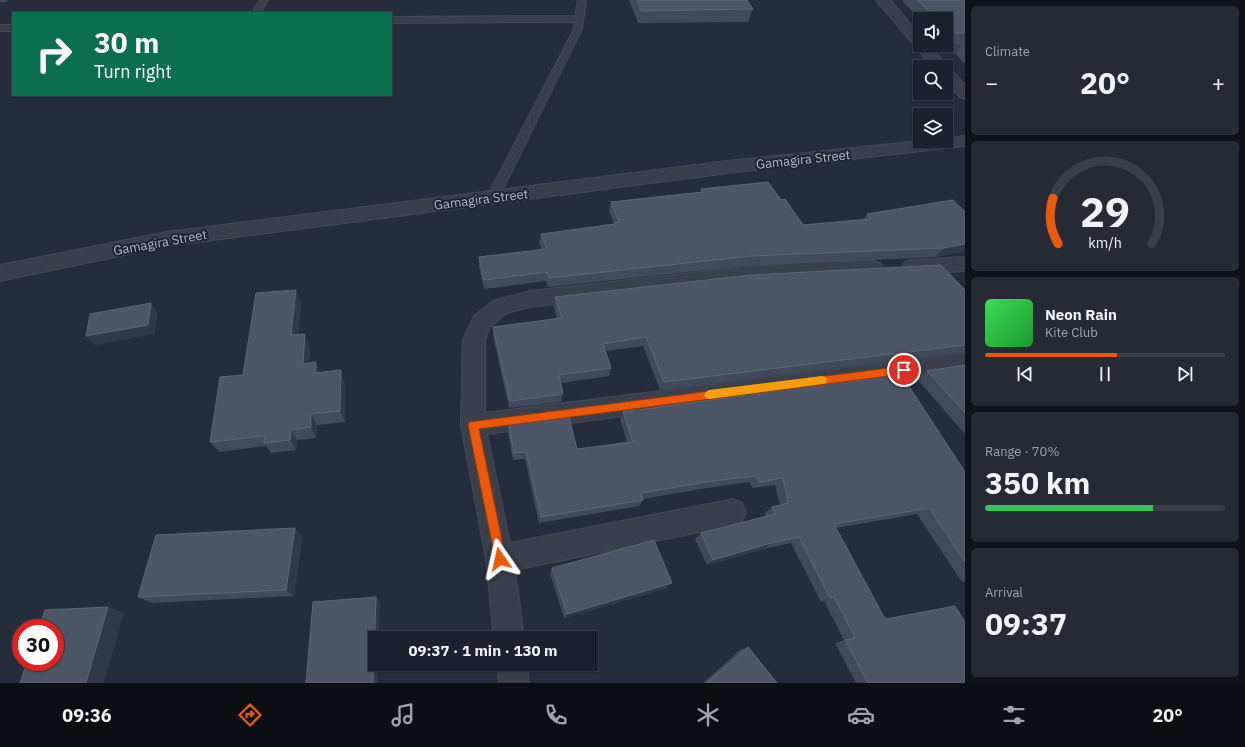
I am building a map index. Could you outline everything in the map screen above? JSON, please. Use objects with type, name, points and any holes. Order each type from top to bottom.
[{"type":"street","points":[[883,0],[913,36]]},
{"type":"street","points":[[953,48],[965,49]]},
{"type":"street","points":[[927,52],[935,60]]},
{"type":"street","points":[[953,81],[965,94]]},
{"type":"street","name":"Gamagira Street","points":[[0,272],[167,239],[728,167],[965,141]]},
{"type":"street","points":[[508,631],[500,559],[473,425],[474,340],[482,322],[500,307],[530,299],[746,275],[965,264]]},
{"type":"street","points":[[473,425],[965,362]]},
{"type":"street","points":[[500,559],[733,512]]},
{"type":"street","points":[[513,671],[514,683]]},
{"type":"lane","points":[[257,12],[264,0]]},
{"type":"lane","points":[[493,197],[578,28],[582,0]]},
{"type":"lane","points":[[392,20],[579,19]]},
{"type":"lane","points":[[0,28],[12,28]]},
{"type":"building","points":[[637,0],[747,0],[753,9],[641,11]]},
{"type":"building","points":[[917,0],[965,0],[965,33],[953,33],[953,12],[930,12]]},
{"type":"building","points":[[768,182],[781,200],[785,199],[803,225],[871,219],[867,214],[953,200],[965,212],[965,244],[944,248],[751,256],[549,278],[547,272],[484,280],[479,257],[547,249],[541,234],[615,224],[614,223],[619,222],[611,202],[703,192],[701,189]]},
{"type":"building","points":[[941,265],[965,290],[965,345],[664,382],[646,337],[603,344],[611,368],[559,375],[563,394],[510,401],[493,327],[562,318],[555,297],[751,275]]},
{"type":"building","points":[[296,290],[291,335],[305,334],[303,364],[316,362],[315,373],[341,370],[340,411],[311,414],[311,427],[291,430],[290,440],[264,443],[265,436],[210,442],[220,377],[243,375],[256,293]]},
{"type":"building","points":[[151,303],[148,325],[86,336],[90,314]]},
{"type":"building","points":[[965,365],[965,413],[927,371]]},
{"type":"building","points":[[901,374],[965,472],[965,562],[929,508],[834,524],[886,619],[955,606],[965,622],[965,683],[868,683],[845,640],[855,638],[834,597],[830,598],[799,537],[771,543],[713,560],[701,533],[775,514],[772,507],[788,503],[783,478],[759,482],[756,476],[712,481],[641,493],[643,500],[541,517],[526,452],[514,453],[509,425],[569,417],[577,449],[633,442],[623,412]]},
{"type":"building","points":[[295,528],[286,590],[138,597],[156,535]]},
{"type":"building","points":[[654,540],[672,583],[567,614],[552,568]]},
{"type":"building","points":[[376,597],[375,631],[368,631],[368,671],[373,671],[373,683],[306,683],[313,602]]},
{"type":"building","points":[[108,607],[86,683],[20,683],[24,671],[64,671],[64,619],[42,619],[45,610]]},
{"type":"building","points":[[748,647],[777,683],[707,683]]},
{"type":"slow traffic","points":[[709,395],[822,380]]},
{"type":"route","points":[[500,559],[473,425],[904,370]]}]
